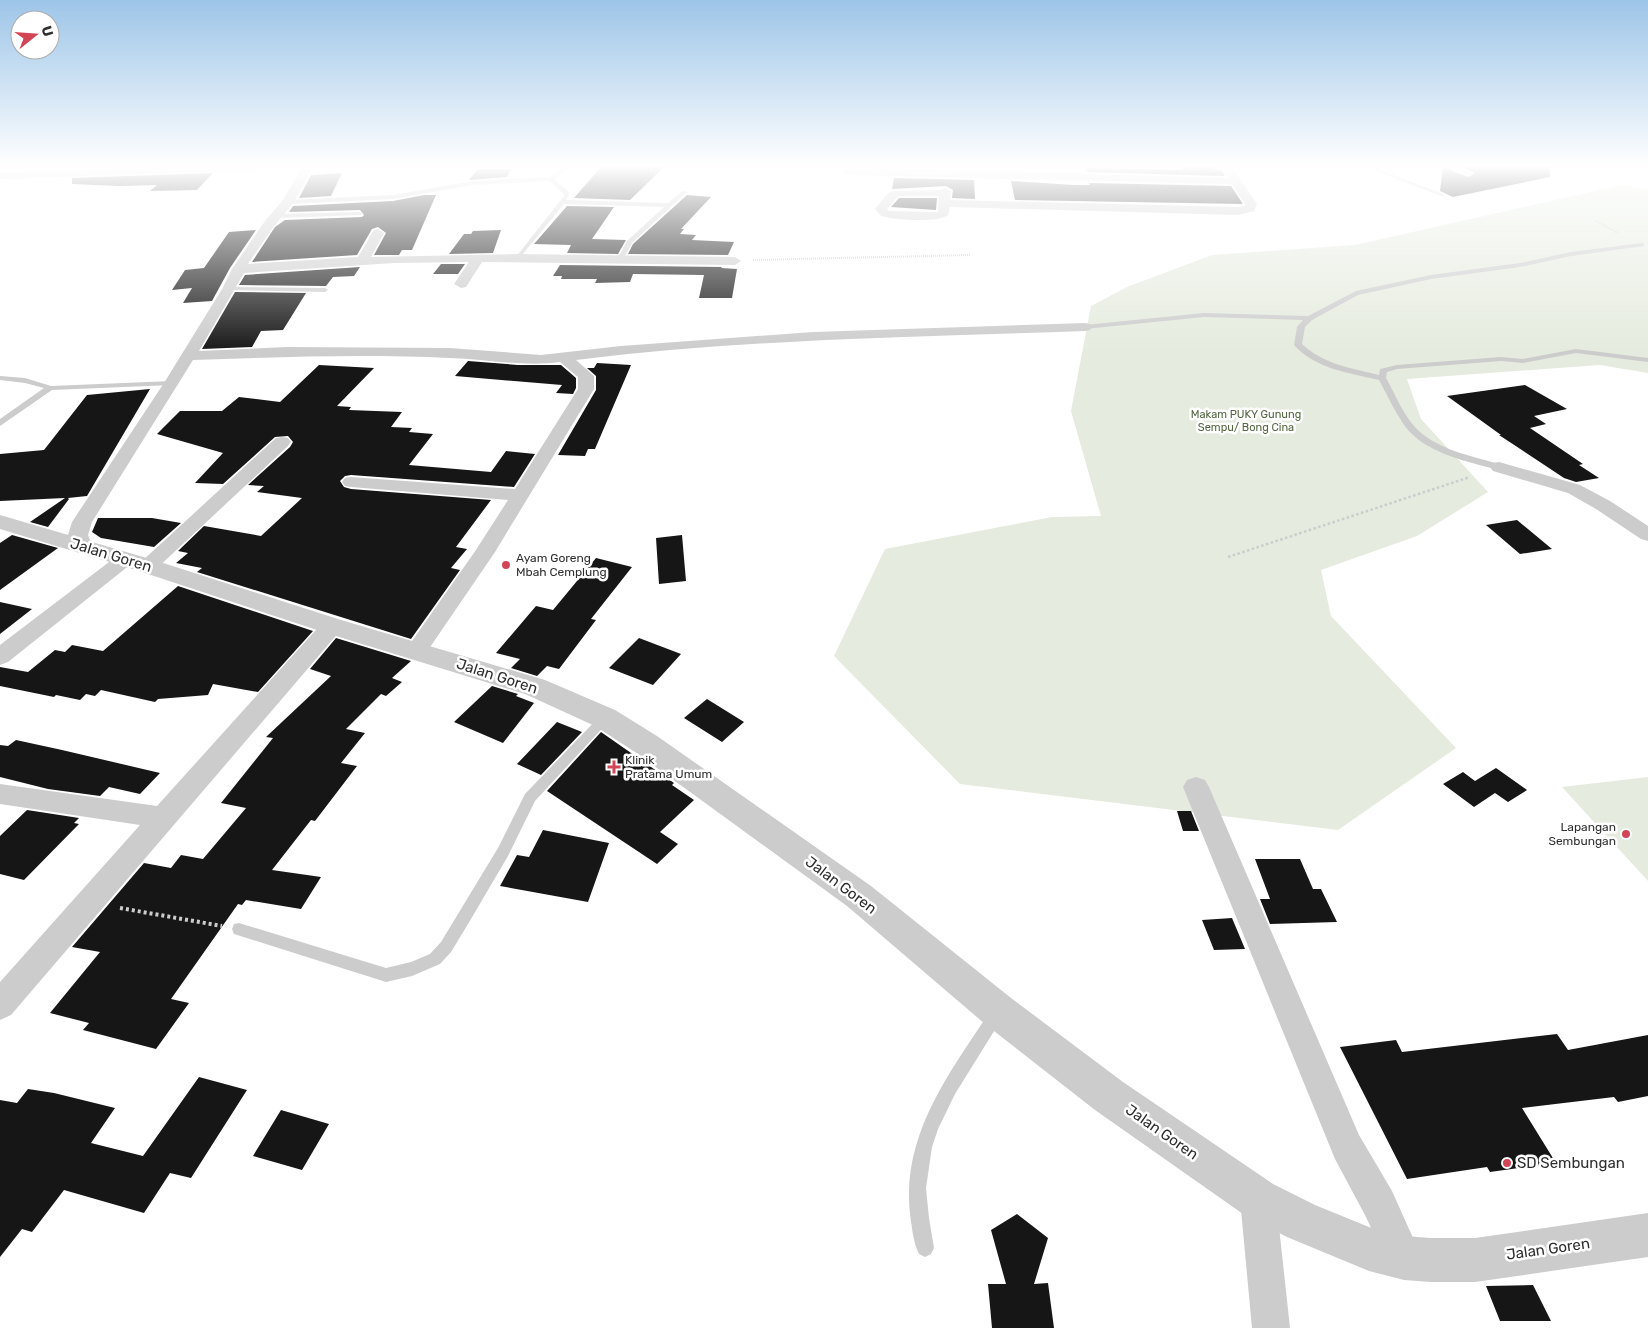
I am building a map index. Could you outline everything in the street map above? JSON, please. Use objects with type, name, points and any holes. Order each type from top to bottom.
[{"type":"street","points":[[82,534],[239,270],[267,229]]},
{"type":"street","points":[[362,261],[378,233]]},
{"type":"street","points":[[239,270],[362,261],[518,258],[735,261]]},
{"type":"street","points":[[461,284],[478,259]]},
{"type":"street","points":[[188,356],[286,352],[467,354],[541,360],[621,350],[813,336],[1085,327]]},
{"type":"street","points":[[416,651],[485,552],[586,389],[586,376],[563,357]]},
{"type":"street","points":[[0,657],[136,563],[282,442]]},
{"type":"street","points":[[1499,467],[1574,489],[1648,534]]},
{"type":"street","points":[[351,482],[520,496]]},
{"type":"street","name":"Jalan Goren","points":[[0,522],[42,534],[82,534],[136,563],[332,626],[535,687],[605,718],[646,744],[859,896],[998,1011],[1109,1096],[1258,1199],[1302,1222],[1361,1246],[1404,1258],[1430,1260],[1475,1260],[1648,1235]]},
{"type":"street","points":[[0,1005],[87,902],[164,818],[332,626]]},
{"type":"street","points":[[1196,787],[1346,1147],[1379,1204],[1404,1258]]},
{"type":"street","points":[[0,794],[164,818]]},
{"type":"street","points":[[1258,1199],[1271,1328]]},
{"type":"lane","points":[[518,258],[541,229]]},
{"type":"lane","points":[[620,259],[629,242],[643,229]]},
{"type":"lane","points":[[1382,378],[1318,360],[1305,353],[1298,345],[1301,327],[1309,318],[1356,293],[1431,277],[1520,265],[1571,254],[1642,245]]},
{"type":"lane","points":[[229,289],[325,290]]},
{"type":"lane","points":[[1085,327],[1204,315],[1309,318]]},
{"type":"lane","points":[[1499,467],[1442,448],[1425,440],[1413,430],[1382,378],[1383,371],[1397,366],[1501,359],[1523,361],[1576,351],[1648,360]]},
{"type":"lane","points":[[0,378],[16,378],[37,382],[50,388],[172,383]]},
{"type":"lane","points":[[0,423],[50,388]]},
{"type":"lane","points":[[239,929],[386,976],[412,969],[435,959],[446,947],[503,852],[530,798],[605,718]]},
{"type":"lane","points":[[925,1248],[918,1210],[918,1169],[927,1135],[945,1097],[998,1011]]},
{"type":"path","points":[[735,261],[970,255]]},
{"type":"path","points":[[1228,557],[1499,467]]},
{"type":"path","points":[[87,902],[239,929]]},
{"type":"green space","name":"Makam PUKY Gunung Sempu/ Bong Cina","points":[[1426,229],[1648,229],[1648,373],[1600,365],[1407,379],[1421,419],[1488,492],[1417,536],[1321,570],[1331,616],[1456,748],[1338,830],[960,784],[834,656],[885,549],[1052,517],[1101,516],[1071,411],[1091,306],[1127,287],[1212,255],[1355,245]]},
{"type":"green space","name":"Lapangan Sembungan","points":[[1648,777],[1648,881],[1562,787]]},
{"type":"building","points":[[274,229],[372,229],[357,255],[252,262]]},
{"type":"building","points":[[381,229],[421,229],[412,250],[402,250],[399,255],[374,255],[386,233]]},
{"type":"building","points":[[547,229],[599,229],[592,239],[626,240],[618,254],[567,253],[571,245],[534,244]]},
{"type":"building","points":[[650,229],[684,229],[680,234],[696,235],[692,240],[734,242],[728,255],[628,254],[633,244]]},
{"type":"building","points":[[256,230],[230,268],[212,301],[183,303],[192,288],[172,290],[185,270],[204,268],[229,232]]},
{"type":"building","points":[[501,230],[493,253],[449,254],[464,234],[471,234],[473,231]]},
{"type":"building","points":[[441,264],[465,264],[458,274],[433,274]]},
{"type":"building","points":[[560,265],[722,267],[737,269],[732,298],[699,298],[704,275],[633,274],[630,282],[595,283],[597,279],[561,279],[562,276],[553,276]]},
{"type":"building","points":[[360,267],[354,276],[333,277],[326,286],[239,285],[245,275]]},
{"type":"building","points":[[235,292],[306,293],[283,330],[261,331],[252,347],[202,349]]},
{"type":"building","points":[[468,361],[518,365],[561,365],[576,378],[576,388],[573,394],[556,393],[562,385],[455,376]]},
{"type":"building","points":[[597,363],[631,365],[595,449],[588,449],[585,456],[558,455],[596,390],[596,376],[587,368],[594,368]]},
{"type":"building","points":[[319,365],[374,368],[337,406],[351,407],[349,410],[402,412],[391,427],[412,428],[409,432],[433,434],[409,465],[491,472],[506,451],[535,454],[514,487],[351,475],[345,476],[340,481],[344,487],[351,489],[491,500],[456,547],[467,549],[451,568],[460,570],[411,639],[197,572],[202,568],[176,563],[188,553],[178,551],[204,526],[261,536],[302,498],[257,492],[264,486],[248,485],[290,447],[293,442],[288,436],[275,437],[223,484],[195,483],[223,453],[157,434],[180,411],[222,411],[239,397],[280,402]]},
{"type":"building","points":[[1525,385],[1567,409],[1534,416],[1546,424],[1530,428],[1583,464],[1579,465],[1599,478],[1576,482],[1564,478],[1499,435],[1501,435],[1447,396]]},
{"type":"building","points":[[150,389],[87,496],[68,498],[48,527],[30,522],[65,498],[0,501],[0,454],[44,450],[87,395]]},
{"type":"building","points":[[98,518],[152,518],[181,523],[154,547],[101,538],[92,532]]},
{"type":"building","points":[[1517,520],[1552,549],[1520,554],[1486,525]]},
{"type":"building","points":[[12,535],[58,548],[0,590],[0,543]]},
{"type":"building","points":[[682,535],[686,581],[659,584],[656,538]]},
{"type":"building","points":[[596,558],[632,567],[591,619],[596,620],[559,669],[547,666],[537,676],[511,668],[520,659],[496,653],[536,606],[553,610]]},
{"type":"building","points":[[178,586],[313,631],[258,692],[213,684],[208,695],[158,699],[155,702],[101,690],[95,696],[86,694],[80,700],[56,695],[54,697],[0,686],[0,667],[28,672],[55,650],[65,652],[72,645],[103,651]]},
{"type":"building","points":[[0,602],[32,609],[0,634]]},
{"type":"building","points":[[336,638],[411,661],[392,678],[402,682],[386,696],[381,694],[346,729],[365,733],[341,763],[357,766],[315,821],[311,820],[272,870],[321,877],[301,909],[246,900],[242,905],[238,904],[171,999],[189,1003],[156,1049],[83,1030],[89,1023],[50,1013],[100,952],[72,947],[144,863],[171,868],[181,855],[203,859],[246,808],[221,803],[273,738],[266,737],[331,676],[310,669]]},
{"type":"building","points":[[639,638],[681,654],[653,685],[609,668]]},
{"type":"building","points":[[492,686],[518,694],[516,696],[534,703],[503,743],[454,722]]},
{"type":"building","points":[[707,699],[744,722],[722,742],[684,718]]},
{"type":"building","points":[[557,722],[582,732],[541,775],[517,764]]},
{"type":"building","points":[[601,732],[674,783],[672,785],[694,800],[660,832],[678,844],[657,864],[547,791]]},
{"type":"building","points":[[16,740],[160,773],[140,794],[109,787],[100,796],[48,789],[0,777],[0,745],[8,746]]},
{"type":"building","points":[[1496,768],[1527,790],[1508,802],[1495,793],[1474,807],[1443,784],[1463,772],[1475,781]]},
{"type":"building","points":[[27,810],[79,818],[74,823],[79,824],[24,880],[0,874],[0,836]]},
{"type":"building","points":[[1177,811],[1191,811],[1199,831],[1183,831]]},
{"type":"building","points":[[543,830],[609,843],[588,902],[500,886],[517,855],[529,857]]},
{"type":"building","points":[[1255,859],[1300,859],[1313,889],[1321,889],[1337,922],[1270,924],[1260,899],[1270,899]]},
{"type":"building","points":[[1232,918],[1245,949],[1214,950],[1202,920]]},
{"type":"building","points":[[1557,1034],[1568,1050],[1648,1035],[1648,1096],[1618,1102],[1614,1097],[1522,1108],[1556,1163],[1490,1172],[1487,1167],[1407,1179],[1340,1047],[1396,1040],[1402,1052]]},
{"type":"building","points":[[199,1077],[247,1090],[191,1178],[170,1173],[144,1213],[64,1190],[32,1232],[22,1229],[0,1257],[0,1100],[17,1103],[28,1089],[54,1093],[115,1108],[91,1143],[143,1156]]},
{"type":"building","points":[[281,1110],[329,1124],[302,1170],[253,1156]]},
{"type":"building","points":[[1017,1214],[1048,1238],[1034,1284],[1048,1283],[1054,1328],[992,1328],[988,1284],[1006,1284],[991,1230]]},
{"type":"building","points":[[1533,1285],[1551,1321],[1500,1321],[1486,1286]]},
{"type":"place","name":"Ayam Goreng Mbah Cemplung","points":[[506,565]]},
{"type":"place","name":"Klinik Pratama Umum","points":[[614,767]]},
{"type":"place","name":"Lapangan Sembungan","points":[[1626,834]]},
{"type":"place","name":"SD Sembungan","points":[[1507,1163]]}]
